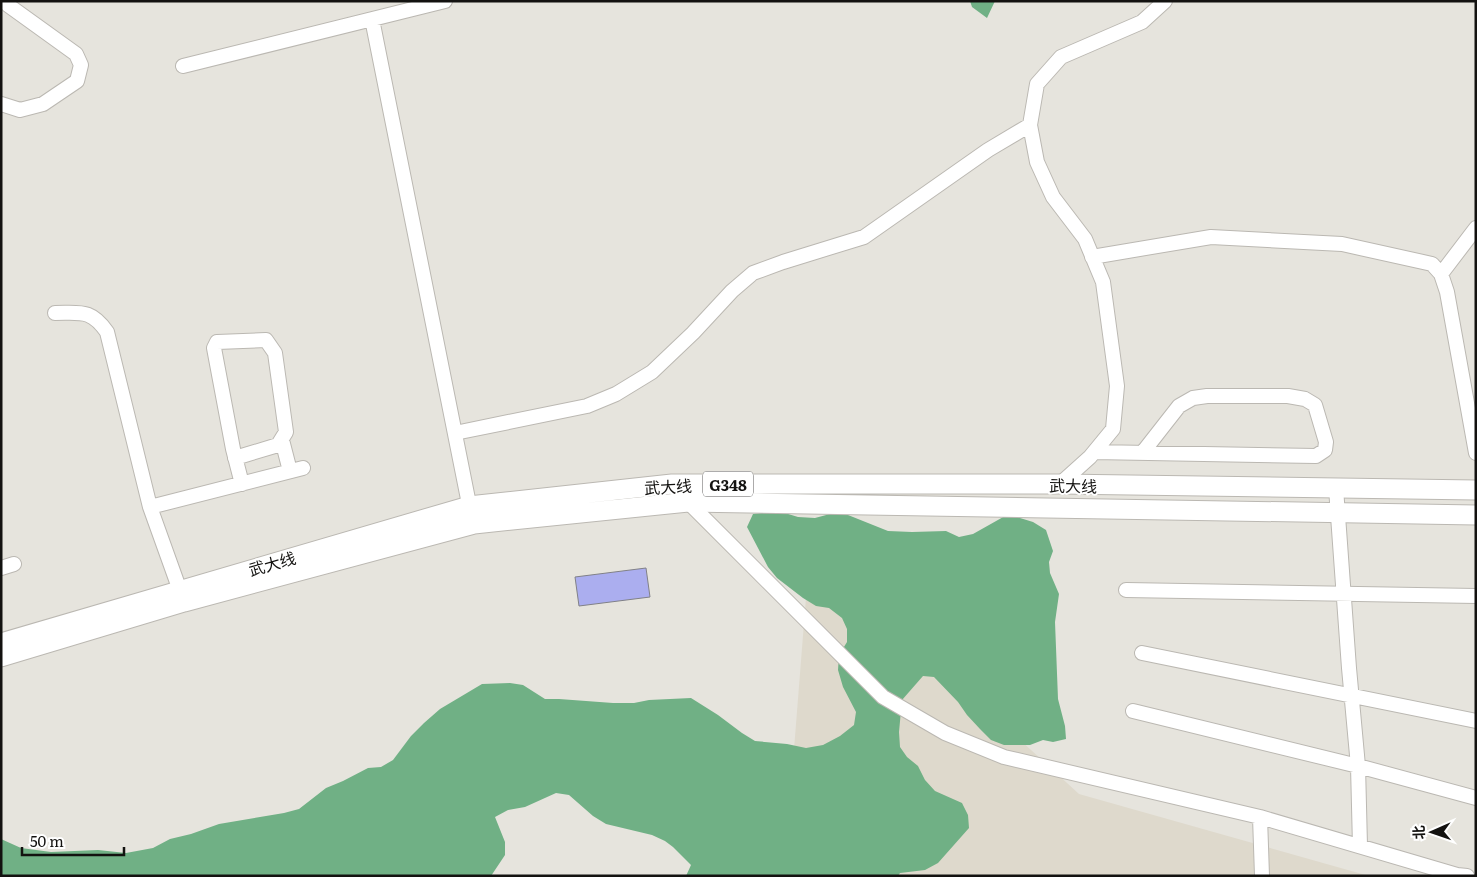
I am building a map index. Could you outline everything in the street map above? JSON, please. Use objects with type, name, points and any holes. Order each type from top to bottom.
[{"type":"highway","name":"武大线","points":[[1,657],[181,596],[469,506],[672,484],[1060,484],[1476,490]]},
{"type":"highway","name":"武大线","points":[[1,643],[181,596],[474,524],[688,502],[1476,515]]},
{"type":"street","points":[[1,104],[20,110],[43,104],[77,81],[81,65],[76,54],[8,5],[6,1]]},
{"type":"street","points":[[183,66],[445,1]]},
{"type":"street","points":[[1060,484],[1094,452],[1113,429],[1117,386],[1103,282],[1085,239],[1053,197],[1037,162],[1030,125],[1036,84],[1061,57],[1142,22],[1165,1]]},
{"type":"street","points":[[372,19],[474,524]]},
{"type":"street","points":[[455,433],[587,406],[616,394],[652,372],[732,290],[753,273],[864,237],[988,150],[1030,125]]},
{"type":"street","points":[[1441,274],[1476,228]]},
{"type":"street","points":[[1092,256],[1211,237],[1342,244],[1432,264],[1441,274],[1447,292],[1476,453]]},
{"type":"street","points":[[55,313],[85,313],[99,321],[108,332],[150,507],[181,596]]},
{"type":"street","points":[[235,458],[278,445],[286,432],[274,353],[266,340],[217,342],[214,348],[235,458],[242,484]]},
{"type":"street","points":[[1094,452],[1316,456],[1326,450],[1326,442],[1315,405],[1306,399],[1288,396],[1207,396],[1193,398],[1180,406],[1143,452]]},
{"type":"street","points":[[150,507],[297,469],[282,440]]},
{"type":"street","points":[[672,484],[883,697],[945,733],[1004,757],[1260,817],[1457,875],[1467,876]]},
{"type":"street","points":[[1336,488],[1358,766],[1360,846]]},
{"type":"street","points":[[1126,590],[1476,596]]},
{"type":"street","points":[[1142,653],[1476,721]]},
{"type":"street","points":[[1133,711],[1358,766],[1476,798]]},
{"type":"street","points":[[1260,817],[1262,876]]},
{"type":"shaded area","points":[[810,547],[1079,794],[1369,876],[784,876]]},
{"type":"green space","points":[[970,1],[995,1],[987,18],[972,7]]},
{"type":"green space","points":[[770,512],[815,518],[843,513],[888,531],[946,531],[959,537],[973,534],[1005,516],[1033,522],[1046,530],[1053,551],[1049,562],[1050,573],[1059,594],[1055,622],[1058,699],[1065,726],[1066,739],[1053,742],[1043,740],[1030,745],[1004,745],[991,740],[934,677],[923,676],[902,700],[899,732],[900,747],[907,757],[918,766],[925,780],[935,791],[962,803],[968,815],[969,828],[938,863],[925,870],[900,873],[898,876],[686,876],[691,865],[665,841],[652,835],[606,824],[593,816],[569,795],[556,793],[525,807],[508,810],[495,817],[505,842],[505,855],[491,876],[1,876],[1,839],[21,848],[51,852],[98,850],[126,853],[153,848],[170,839],[219,824],[299,809],[326,788],[368,768],[381,767],[393,760],[411,736],[440,709],[482,684],[510,683],[523,685],[545,699],[634,703],[649,700],[691,698],[755,741],[806,748],[823,745],[840,736],[854,725],[856,712],[843,687],[838,670],[839,655],[847,642],[847,629],[842,618],[829,608],[816,606],[803,598],[777,578],[768,567],[747,527],[753,514]]},
{"type":"building","points":[[646,568],[650,597],[579,606],[575,577]]}]
